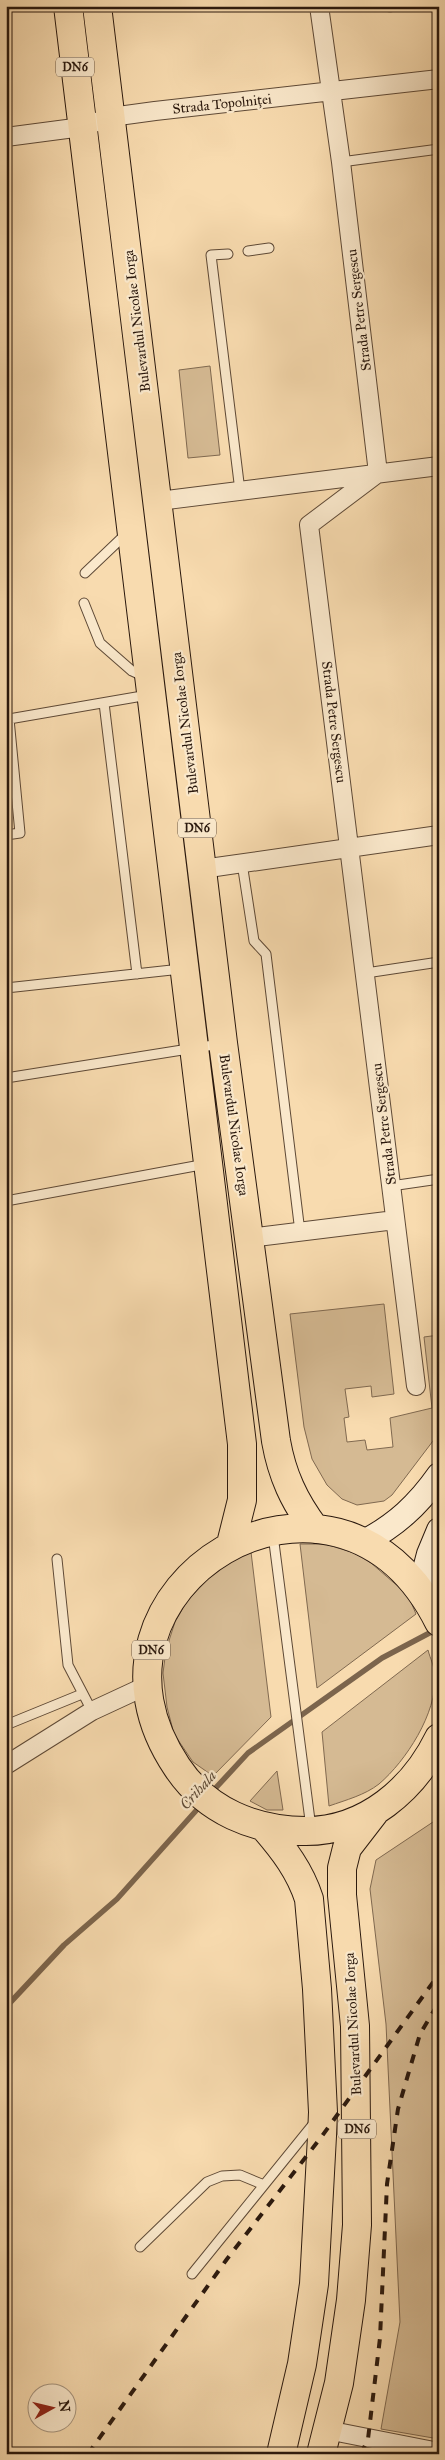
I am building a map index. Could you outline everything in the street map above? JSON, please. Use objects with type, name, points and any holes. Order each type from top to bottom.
[{"type":"main road","name":"DN6","points":[[68,6],[243,1460],[242,1500],[231,1544]]},
{"type":"main road","name":"DN6","points":[[97,6],[111,117]]},
{"type":"main road","name":"Bulevardul Nicolae Iorga","points":[[111,117],[223,1043],[278,1456],[291,1493],[315,1529]]},
{"type":"main road","points":[[364,1542],[400,1521],[422,1499],[439,1474]]},
{"type":"main road","name":"DN6","points":[[429,1603],[404,1570],[385,1554],[364,1542],[340,1533],[315,1529],[273,1530],[231,1544],[207,1559],[193,1572],[169,1602],[157,1628],[150,1656],[148,1685],[153,1718],[165,1750],[184,1778],[202,1796],[222,1810],[242,1820],[264,1827],[288,1831],[311,1831],[333,1828],[375,1812],[396,1797],[414,1778],[430,1757],[439,1738]]},
{"type":"main road","points":[[429,1603],[429,1554],[439,1530]]},
{"type":"main road","name":"Bulevardul Nicolae Iorga","points":[[324,2442],[339,2383],[351,2300],[357,2225],[356,2026],[342,1894],[342,1868],[347,1848],[375,1812]]},
{"type":"main road","name":"DN6","points":[[264,1827],[290,1858],[302,1879],[309,1899],[323,2112],[314,2284],[302,2364],[281,2454]]},
{"type":"street","name":"Strada Petre Sergescu","points":[[319,6],[341,162],[378,473],[309,525],[416,1386]]},
{"type":"street","name":"Strada Topolniței","points":[[6,137],[82,128],[111,117],[439,79]]},
{"type":"street","points":[[158,500],[439,466]]},
{"type":"street","points":[[202,869],[439,835]]},
{"type":"street","points":[[249,1238],[396,1220]]},
{"type":"street","points":[[6,1765],[92,1711],[148,1685]]},
{"type":"street","points":[[324,2442],[431,2452]]},
{"type":"lane","points":[[341,162],[439,149]]},
{"type":"lane","points":[[248,251],[270,248]]},
{"type":"lane","points":[[228,254],[212,256],[240,491]]},
{"type":"lane","points":[[84,574],[131,530]]},
{"type":"lane","points":[[6,834],[20,833],[10,772],[9,719],[104,703],[150,687],[100,643],[84,603]]},
{"type":"lane","points":[[104,703],[137,974]]},
{"type":"lane","points":[[242,863],[254,941],[266,954],[300,1232]]},
{"type":"lane","points":[[366,973],[439,962]]},
{"type":"lane","points":[[6,988],[184,969]]},
{"type":"lane","points":[[6,1078],[223,1043]]},
{"type":"lane","points":[[6,1201],[208,1164]]},
{"type":"lane","points":[[391,1186],[439,1179]]},
{"type":"lane","points":[[273,1530],[311,1831]]},
{"type":"lane","points":[[57,1559],[68,1665],[92,1711]]},
{"type":"lane","points":[[6,1725],[82,1694]]},
{"type":"lane","points":[[192,2274],[323,2112]]},
{"type":"lane","points":[[140,2246],[207,2182],[222,2176],[240,2175],[264,2185]]},
{"type":"shaded area","points":[[210,366],[220,455],[188,458],[179,370]]},
{"type":"shaded area","points":[[384,1304],[394,1394],[372,1397],[371,1386],[345,1389],[349,1417],[344,1418],[347,1442],[365,1440],[367,1450],[393,1447],[390,1418],[432,1408],[424,1337],[439,1335],[439,1433],[392,1495],[384,1501],[357,1505],[342,1499],[327,1485],[312,1459],[304,1427],[290,1314]]},
{"type":"shaded area","points":[[300,1544],[325,1544],[354,1553],[371,1563],[408,1595],[416,1614],[317,1688]]},
{"type":"shaded area","points":[[251,1552],[271,1717],[213,1776],[193,1762],[174,1734],[167,1707],[163,1673],[166,1650],[175,1622],[187,1601],[222,1564]]},
{"type":"shaded area","points":[[428,1650],[435,1673],[434,1690],[431,1705],[418,1735],[399,1763],[374,1788],[329,1806],[322,1732]]},
{"type":"shaded area","points":[[277,1771],[283,1810],[267,1810],[250,1801]]},
{"type":"shaded area","points":[[439,1818],[439,2439],[381,2429],[400,2322],[386,2024],[370,1889],[376,1860]]},
{"type":"waterway","name":"Crihala","points":[[211,1793],[248,1753],[382,1658],[437,1629]]},
{"type":"waterway","name":"Crihala","points":[[6,2007],[64,1945],[117,1899],[202,1804]]},
{"type":"railway","points":[[88,2454],[227,2259],[322,2136],[439,1974]]},
{"type":"railway","points":[[361,2454],[368,2439],[380,2338],[387,2184],[398,2109],[420,2034],[439,2002]]}]
